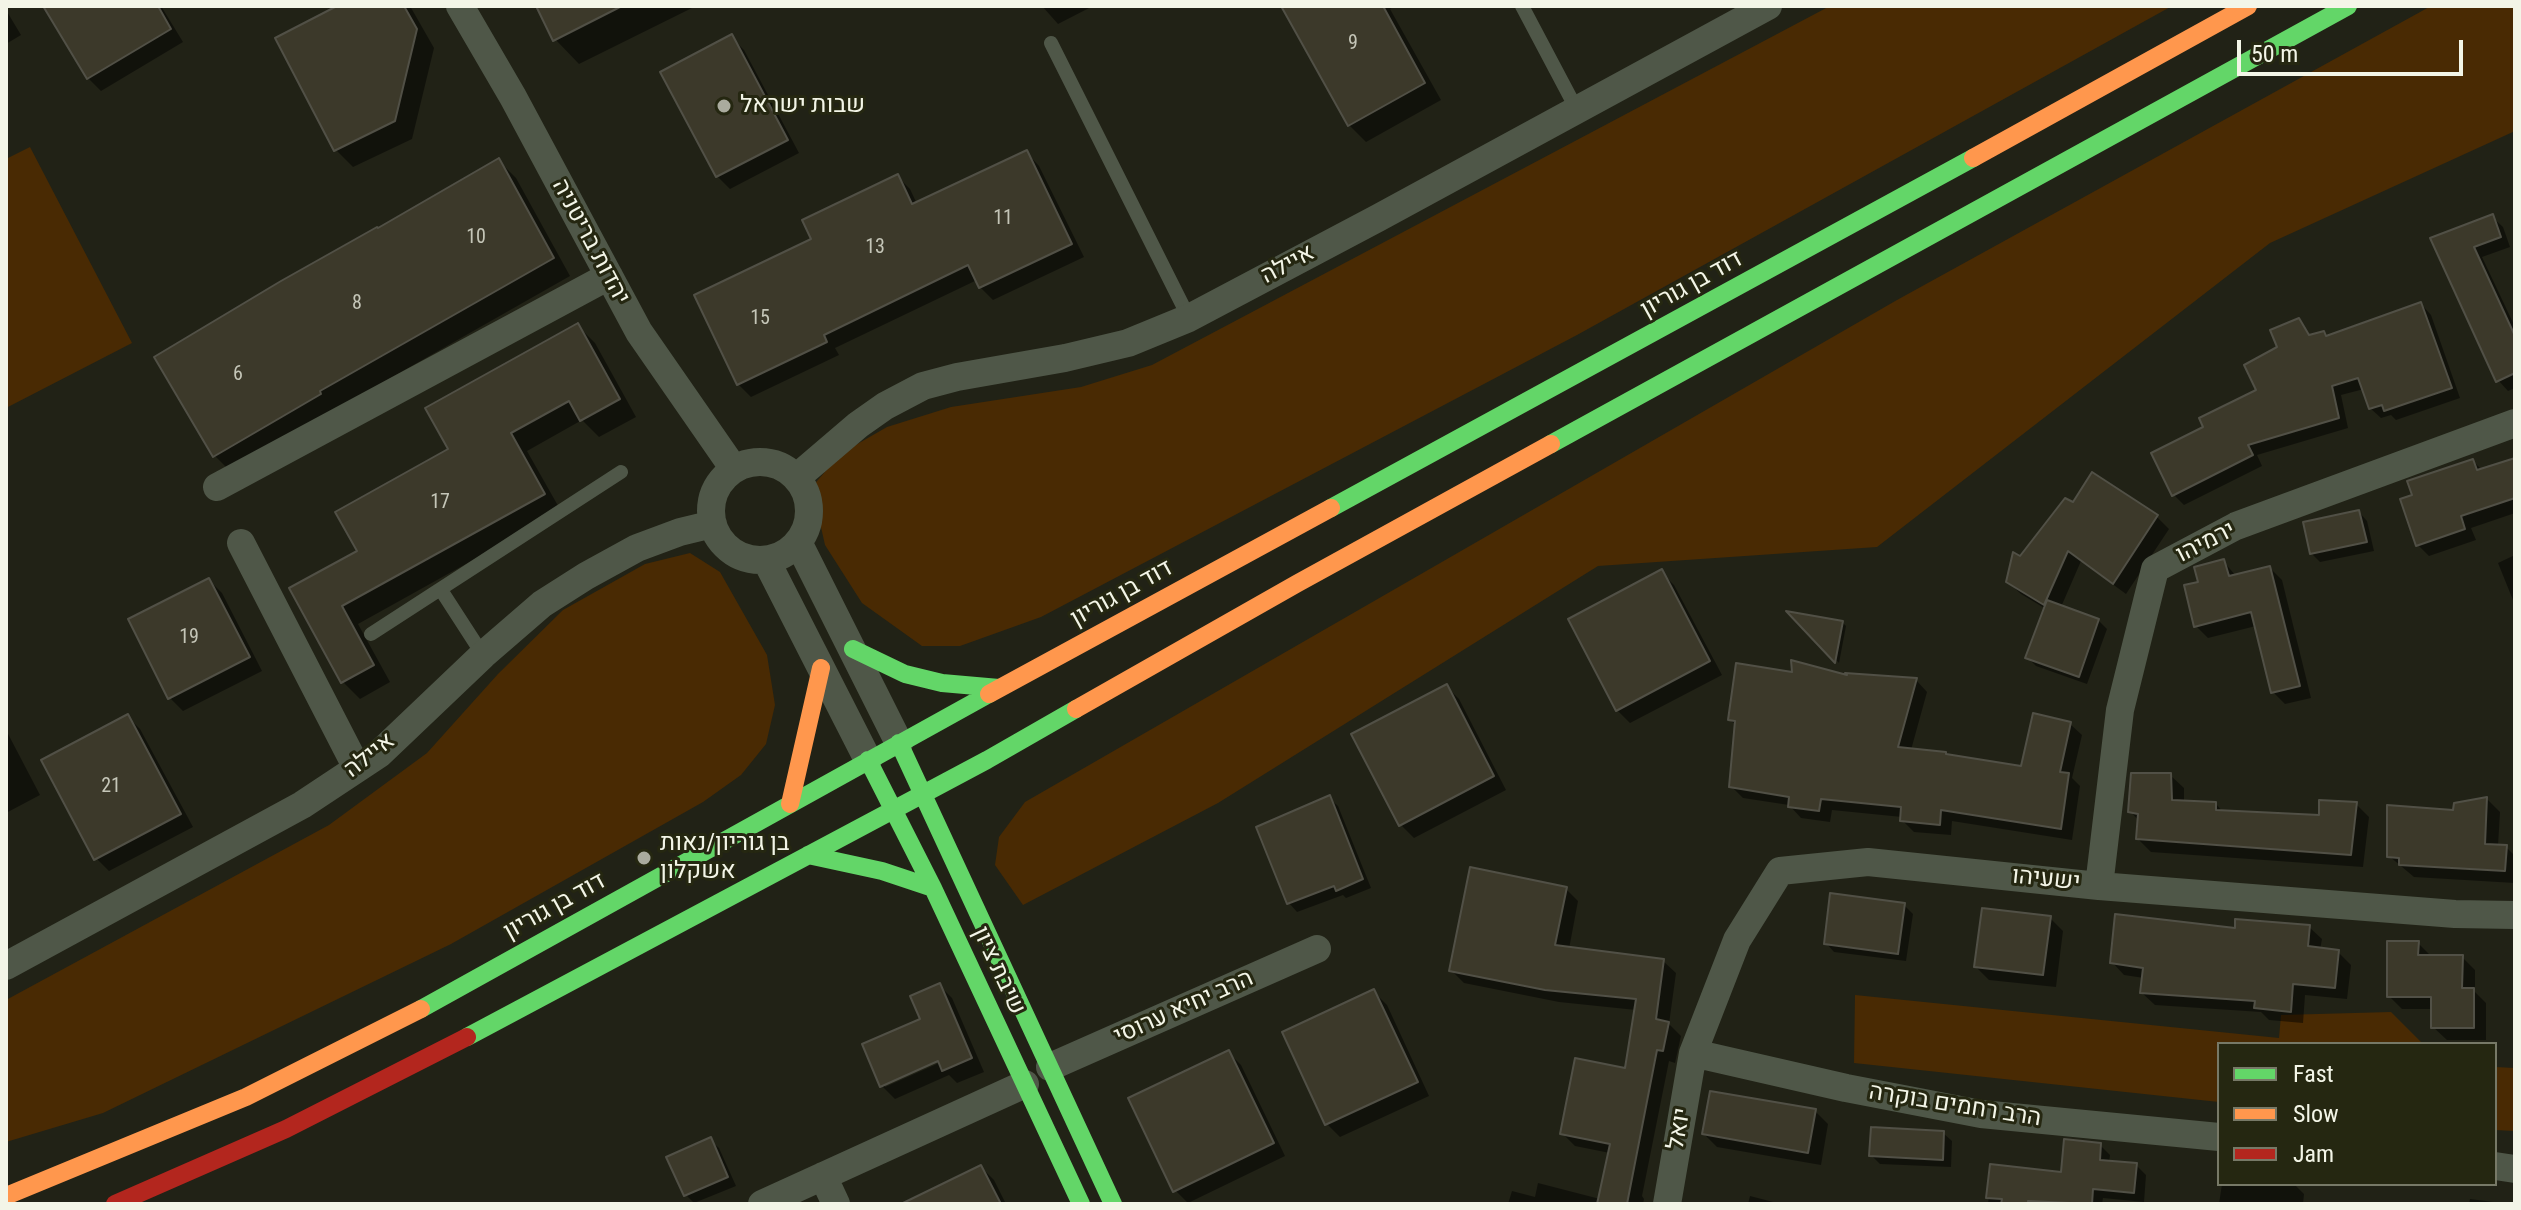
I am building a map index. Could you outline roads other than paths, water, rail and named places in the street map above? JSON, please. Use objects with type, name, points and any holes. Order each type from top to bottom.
[{"type":"main road","name":"דוד בן גוריון","points":[[6,1196],[246,1097],[407,1017],[999,688],[2248,6]]},
{"type":"main road","points":[[115,1204],[286,1129],[404,1071],[987,760],[1298,583],[2348,6]]},
{"type":"main road","points":[[853,649],[905,674],[942,683],[999,688]]},
{"type":"main road","points":[[790,804],[821,668]]},
{"type":"main road","points":[[899,743],[923,794]]},
{"type":"main road","name":"שיבת ציון","points":[[868,760],[933,888],[1081,1204]]},
{"type":"main road","points":[[963,790],[987,760]]},
{"type":"main road","name":"שיבת ציון","points":[[923,794],[1113,1204]]},
{"type":"main road","points":[[952,857],[955,821]]},
{"type":"main road","points":[[808,855],[882,871],[933,888]]},
{"type":"street","name":"יהדות בריטניה","points":[[460,6],[513,97],[639,332],[734,469]]},
{"type":"street","name":"איילה","points":[[796,478],[858,425],[885,406],[923,386],[1128,343],[1189,318],[1768,6]]},
{"type":"street","points":[[217,487],[609,276]]},
{"type":"street","name":"ירמיהו","points":[[2099,886],[2120,710],[2155,569],[2236,526],[2515,423]]},
{"type":"street","points":[[764,462],[779,465],[796,478],[808,497],[810,511],[808,524],[798,542],[780,556],[766,560],[748,559],[733,552],[721,541],[710,510],[722,480],[734,469],[748,463],[764,462]]},
{"type":"street","name":"איילה","points":[[6,966],[302,805],[379,754],[483,655],[542,604],[586,576],[637,548],[713,524]]},
{"type":"street","points":[[798,542],[899,743]]},
{"type":"street","points":[[241,543],[357,768]]},
{"type":"street","points":[[766,560],[868,760]]},
{"type":"street","name":"ישעיהו","points":[[1693,1053],[1737,940],[1780,871],[1868,862],[2099,886],[2455,914],[2515,915]]},
{"type":"street","name":"הרב יחיא ערוסי","points":[[1050,1067],[1317,949]]},
{"type":"street","name":"הרב רחמים בוקרה","points":[[1693,1053],[1846,1088],[1981,1114],[2217,1137]]},
{"type":"street","name":"יואל","points":[[1667,1204],[1693,1053]]},
{"type":"street","points":[[762,1204],[1025,1084]]},
{"type":"street","points":[[823,1176],[836,1204]]},
{"type":"lane","points":[[1522,6],[1577,110]]},
{"type":"lane","points":[[1051,43],[1189,318]]},
{"type":"lane","points":[[371,634],[621,472]]},
{"type":"lane","points":[[441,590],[483,655]]},
{"type":"place","name":"שבות ישראל","points":[[724,106]]},
{"type":"place","name":"בן גוריון/נאות אשקלון","points":[[644,858]]}]
